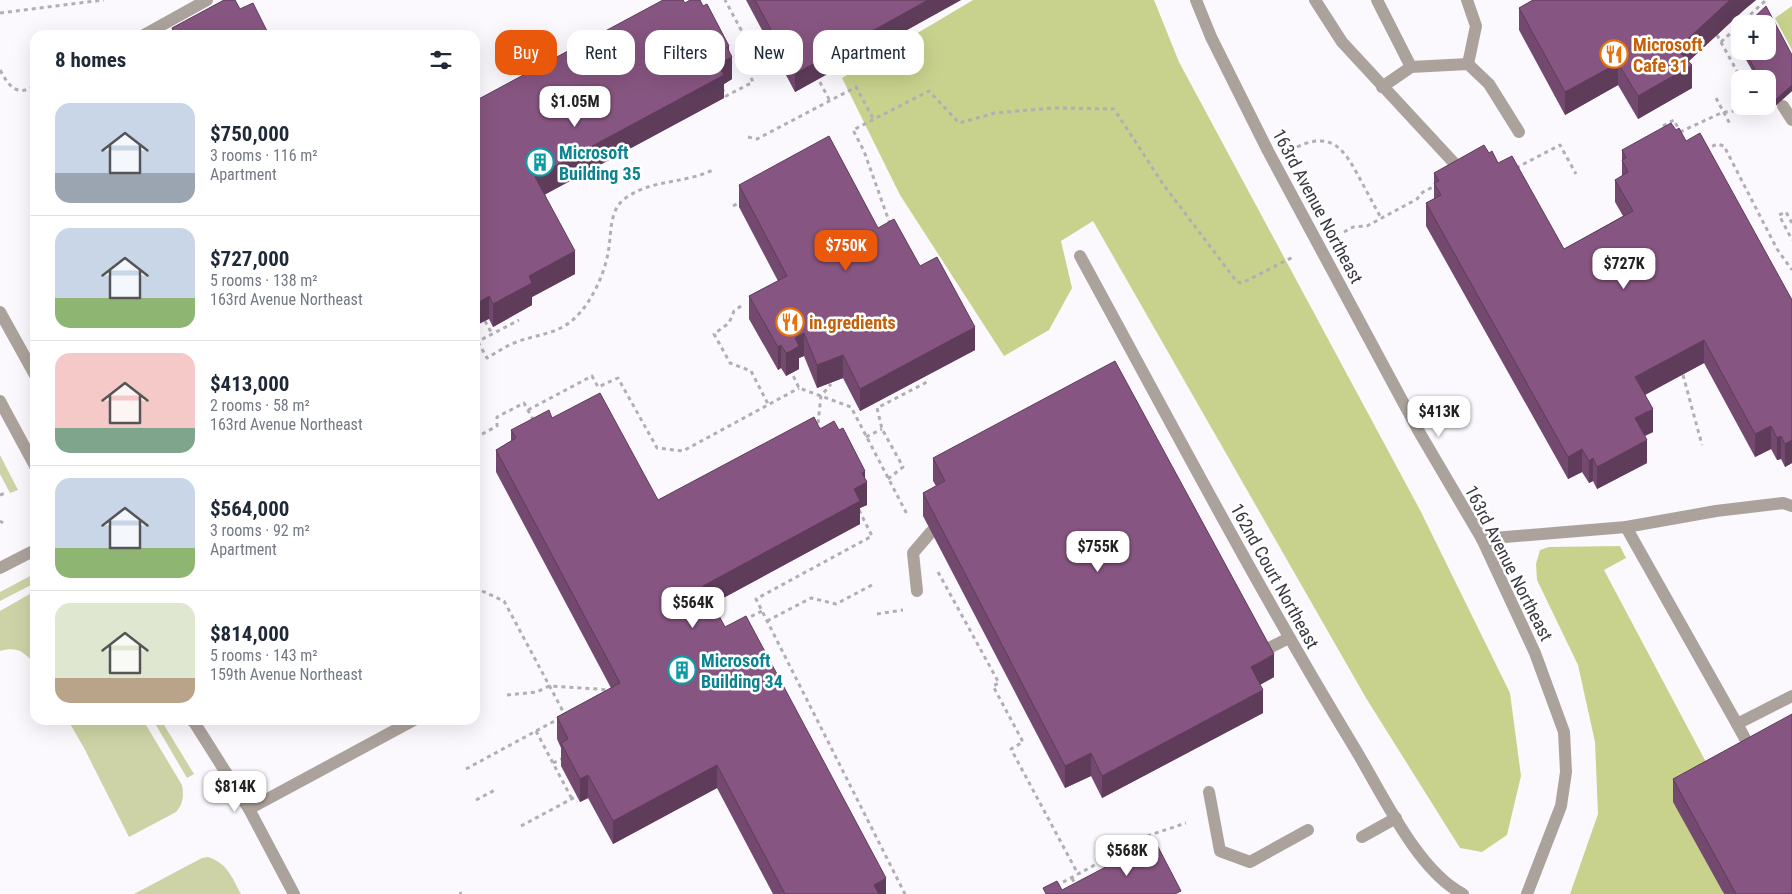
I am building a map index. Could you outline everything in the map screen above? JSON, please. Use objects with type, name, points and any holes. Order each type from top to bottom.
[{"type":"street","points":[[153,30],[207,0]]},
{"type":"street","name":"163rd Avenue Northeast","points":[[1196,0],[1211,37],[1268,151],[1414,422],[1482,539],[1535,653],[1564,732],[1566,772],[1561,806],[1527,894]]},
{"type":"street","points":[[1315,0],[1342,42],[1455,164]]},
{"type":"street","points":[[1377,0],[1411,67]]},
{"type":"street","points":[[1467,0],[1476,26],[1468,64]]},
{"type":"street","points":[[1382,87],[1411,67],[1468,64],[1489,84],[1518,132]]},
{"type":"street","points":[[1783,106],[1792,120]]},
{"type":"street","name":"162nd Court Northeast","points":[[1080,256],[1216,507],[1290,638],[1410,842],[1436,874],[1463,894]]},
{"type":"street","points":[[0,312],[30,366]]},
{"type":"street","points":[[0,401],[30,457]]},
{"type":"street","points":[[1482,539],[1626,527],[1716,511],[1783,503],[1792,506]]},
{"type":"street","points":[[1626,527],[1755,756]]},
{"type":"street","points":[[918,591],[913,553],[931,532]]},
{"type":"street","points":[[0,568],[30,553]]},
{"type":"street","points":[[1261,652],[1290,638]]},
{"type":"street","points":[[1737,724],[1792,696]]},
{"type":"street","points":[[196,725],[249,809],[294,894]]},
{"type":"street","points":[[249,809],[405,725]]},
{"type":"street","points":[[1208,792],[1220,851],[1250,862],[1308,830]]},
{"type":"street","points":[[1362,837],[1396,818]]},
{"type":"path","points":[[0,13],[104,0]]},
{"type":"path","points":[[725,0],[741,30]]},
{"type":"path","points":[[1720,42],[1766,0]]},
{"type":"path","points":[[254,17],[262,12]]},
{"type":"path","points":[[1717,35],[1736,70]]},
{"type":"path","points":[[0,70],[9,86],[16,90],[27,91],[30,89]]},
{"type":"path","points":[[721,86],[726,96],[753,82],[750,75]]},
{"type":"path","points":[[816,75],[830,101]]},
{"type":"path","points":[[748,137],[758,139],[856,87],[874,120]]},
{"type":"path","points":[[891,227],[864,151],[853,130],[929,91],[960,123],[994,113],[1054,108],[1114,109],[1163,184],[1237,282],[1242,283],[1295,256]]},
{"type":"path","points":[[1716,98],[1730,124]]},
{"type":"path","points":[[1680,132],[1731,111]]},
{"type":"path","points":[[1663,126],[1674,120],[1684,140]]},
{"type":"path","points":[[1297,147],[1308,142],[1324,140],[1339,147],[1351,162],[1381,218]]},
{"type":"path","points":[[1700,153],[1717,144],[1724,146],[1777,249],[1792,270]]},
{"type":"path","points":[[1510,171],[1560,145],[1576,174]]},
{"type":"path","points":[[480,348],[487,358],[513,344],[554,333],[564,327],[576,317],[594,292],[608,254],[613,215],[624,198],[650,186],[692,178],[714,170]]},
{"type":"path","points":[[1344,232],[1353,227],[1367,226],[1417,199],[1423,192],[1440,182]]},
{"type":"path","points":[[733,206],[741,202]]},
{"type":"path","points":[[1792,223],[1786,212],[1779,215],[1792,240]]},
{"type":"path","points":[[741,306],[734,311],[729,323],[714,334],[730,363],[751,371],[768,404]]},
{"type":"path","points":[[480,341],[519,320]]},
{"type":"path","points":[[485,321],[492,334]]},
{"type":"path","points":[[790,366],[791,373],[799,388],[850,408],[908,516]]},
{"type":"path","points":[[1683,375],[1702,445]]},
{"type":"path","points":[[528,410],[592,376],[598,387],[618,378],[657,448],[683,451],[799,388]]},
{"type":"path","points":[[888,479],[903,467],[882,429],[877,408],[927,382]]},
{"type":"path","points":[[823,440],[818,423],[821,396],[831,384]]},
{"type":"path","points":[[480,435],[497,426],[497,417],[524,402],[539,430]]},
{"type":"path","points":[[866,437],[882,429]]},
{"type":"path","points":[[0,495],[5,493]]},
{"type":"path","points":[[859,509],[872,536],[756,600],[905,894]]},
{"type":"path","points":[[938,572],[999,683],[993,686],[1023,742],[1011,748],[1078,874]]},
{"type":"path","points":[[767,621],[811,598],[836,604],[872,585]]},
{"type":"path","points":[[482,591],[504,601],[565,715]]},
{"type":"path","points":[[877,614],[903,610]]},
{"type":"path","points":[[739,622],[762,611]]},
{"type":"path","points":[[507,694],[536,692],[549,686],[612,690],[604,694]]},
{"type":"path","points":[[466,769],[573,711]]},
{"type":"path","points":[[536,731],[572,799]]},
{"type":"path","points":[[553,764],[566,757]]},
{"type":"path","points":[[476,800],[495,790]]},
{"type":"path","points":[[520,826],[577,796]]},
{"type":"path","points":[[1050,890],[1150,835],[1186,823]]},
{"type":"path","points":[[1072,878],[1080,894]]},
{"type":"green space","points":[[973,0],[1154,0],[1179,62],[1420,510],[1510,693],[1521,776],[1507,835],[1482,852],[1460,848],[1366,698],[1093,221],[1061,241],[1072,288],[1049,330],[1004,356],[900,195],[842,78],[847,75],[924,75],[923,30]]},
{"type":"green space","points":[[1792,6],[1792,50],[1776,20],[1776,17]]},
{"type":"green space","points":[[0,455],[18,490],[10,493],[0,474]]},
{"type":"green space","points":[[1620,546],[1626,558],[1604,570],[1707,764],[1723,894],[1570,894],[1598,814],[1595,742],[1578,665],[1537,580],[1536,564],[1540,550],[1549,547]]},
{"type":"green space","points":[[30,576],[30,586],[0,601],[0,592]]},
{"type":"green space","points":[[30,594],[30,659],[20,651],[11,649],[0,651],[0,611]]},
{"type":"green space","points":[[71,725],[146,725],[182,785],[183,793],[180,806],[176,812],[129,837]]},
{"type":"green space","points":[[156,725],[164,725],[194,774],[187,778]]},
{"type":"green space","points":[[208,857],[225,867],[241,894],[134,894],[202,858]]},
{"type":"building","points":[[224,0],[235,0],[240,9],[253,3],[266,30],[173,30],[172,28]]},
{"type":"building","name":"Microsoft Building 35","points":[[663,0],[683,0],[685,3],[690,0],[700,0],[703,6],[707,4],[721,30],[645,30],[645,75],[724,75],[535,177],[575,251],[529,276],[532,283],[493,304],[489,296],[480,301],[480,98],[523,75],[557,75],[557,57],[567,52],[567,75],[635,75],[635,30],[607,30]]},
{"type":"building","points":[[755,0],[928,0],[874,30],[813,30],[813,64],[803,70],[803,30],[771,30]]},
{"type":"building","name":"Microsoft Cafe 31","points":[[1533,0],[1730,0],[1677,49],[1692,65],[1638,96],[1618,63],[1565,92],[1519,8]]},
{"type":"building","points":[[1766,6],[1771,15],[1756,15]]},
{"type":"building","points":[[1776,25],[1792,55],[1792,85],[1776,99],[1776,70],[1755,70],[1750,60],[1776,60]]},
{"type":"building","name":"Microsoft Building 35","points":[[725,38],[729,46],[727,47],[732,57],[725,60]]},
{"type":"building","points":[[1671,123],[1676,130],[1679,128],[1686,141],[1700,133],[1792,300],[1792,440],[1785,444],[1781,436],[1777,438],[1771,426],[1755,434],[1704,340],[1635,377],[1653,409],[1635,418],[1647,440],[1597,467],[1593,458],[1589,461],[1582,449],[1568,457],[1426,203],[1441,195],[1434,183],[1439,181],[1434,173],[1484,145],[1489,153],[1492,151],[1498,163],[1512,156],[1564,249],[1633,211],[1615,180],[1628,172],[1622,160],[1626,158],[1622,150]]},
{"type":"building","points":[[829,136],[878,228],[894,219],[920,266],[937,257],[975,327],[860,389],[843,355],[817,365],[804,333],[795,338],[799,346],[791,351],[786,353],[781,345],[778,347],[749,296],[787,276],[739,185]]},
{"type":"building","points":[[1115,361],[1274,654],[1251,667],[1263,690],[1102,776],[1091,753],[1065,766],[923,493],[945,481],[933,458]]},
{"type":"building","name":"Microsoft Building 34","points":[[600,393],[658,500],[814,417],[820,429],[834,421],[839,430],[843,428],[865,471],[862,473],[867,482],[854,489],[860,501],[703,586],[725,627],[746,616],[886,878],[874,885],[879,894],[785,894],[717,765],[613,821],[588,775],[580,779],[561,743],[568,739],[557,717],[620,683],[496,450],[516,438],[511,430],[549,410],[552,418]]},
{"type":"building","points":[[1792,714],[1792,894],[1736,894],[1673,779]]},
{"type":"building","points":[[1155,841],[1181,891],[1175,894],[1046,894],[1043,888],[1057,881],[1062,890]]},
{"type":"place","name":"Microsoft Cafe 31","points":[[1614,54]]},
{"type":"place","name":"Microsoft Building 35","points":[[540,162]]},
{"type":"place","name":"in.gredients","points":[[790,322]]},
{"type":"place","name":"Microsoft Building 34","points":[[682,670]]}]
